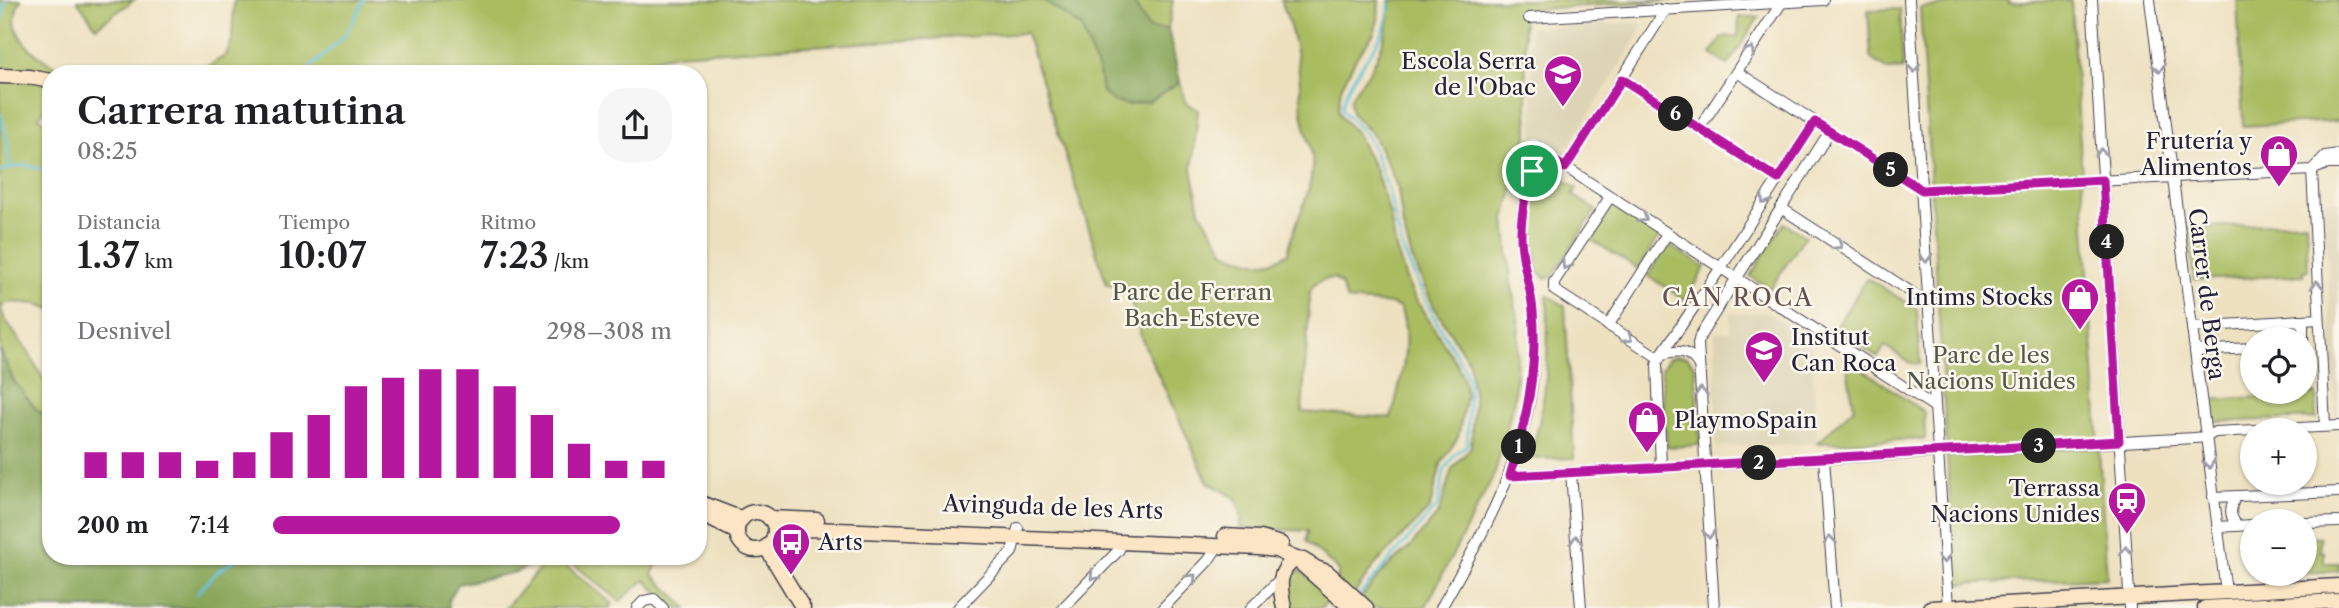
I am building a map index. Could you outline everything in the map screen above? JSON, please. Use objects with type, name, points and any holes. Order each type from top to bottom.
[{"type":"main road","points":[[0,76],[42,79]]},
{"type":"main road","points":[[707,507],[739,525]]},
{"type":"main road","points":[[739,525],[755,512],[769,518],[774,526],[770,542],[803,608]]},
{"type":"main road","points":[[707,516],[739,525]]},
{"type":"main road","name":"Avinguda de les Arts","points":[[769,518],[1270,550],[1285,553],[1287,568]]},
{"type":"main road","points":[[739,525],[739,540],[748,548],[757,550],[770,542]]},
{"type":"main road","name":"Avinguda de les Arts","points":[[770,542],[783,531],[814,529],[1260,538],[1287,545],[1304,554],[1331,580]]},
{"type":"main road","points":[[1284,608],[1287,568],[1331,580],[1366,608]]},
{"type":"main road","points":[[1331,580],[1351,608]]},
{"type":"main road","points":[[1930,608],[2129,603],[2226,592],[2339,586]]},
{"type":"main road","points":[[2205,608],[2339,601]]},
{"type":"street","points":[[1529,18],[1823,0]]},
{"type":"street","points":[[1909,0],[1948,607]]},
{"type":"street","points":[[2092,0],[2129,603]]},
{"type":"street","name":"Carrer de Berga","points":[[2150,0],[2226,592]]},
{"type":"street","points":[[1699,129],[1782,2]]},
{"type":"street","points":[[1565,168],[1667,9]]},
{"type":"street","points":[[1737,72],[1922,190],[2312,170],[2326,164],[2339,164]]},
{"type":"street","points":[[1622,79],[1778,179]]},
{"type":"street","points":[[1661,467],[1657,364],[1815,122]]},
{"type":"street","points":[[1714,608],[1699,367],[1700,336],[1830,131]]},
{"type":"street","points":[[1441,608],[1482,536],[1510,476],[1523,430],[1533,373],[1533,307],[1521,239],[1523,206],[1529,185],[1533,146],[1935,407]]},
{"type":"street","points":[[2325,426],[2312,170],[2325,156],[2339,154]]},
{"type":"street","points":[[1529,185],[1549,157]]},
{"type":"street","points":[[1610,197],[1554,282],[1555,292],[1661,356],[1676,351],[1686,353],[1695,359],[1699,367]]},
{"type":"street","points":[[1781,208],[1928,303]]},
{"type":"street","points":[[1608,326],[1667,234]]},
{"type":"street","points":[[2192,327],[2319,319]]},
{"type":"street","points":[[2299,320],[2304,327]]},
{"type":"street","points":[[2217,325],[2213,337],[2214,345],[2218,349]]},
{"type":"street","points":[[2195,351],[2240,348]]},
{"type":"street","points":[[1510,476],[2206,437],[2215,432],[2339,426]]},
{"type":"street","points":[[1824,459],[1835,608]]},
{"type":"street","points":[[1572,472],[1581,608]]},
{"type":"street","points":[[2213,497],[2339,492]]},
{"type":"street","points":[[2237,496],[2232,503],[2231,512],[2233,521],[2238,526]]},
{"type":"street","points":[[2317,523],[2339,522]]},
{"type":"street","points":[[2217,527],[2238,526]]},
{"type":"street","points":[[958,608],[1012,552],[1017,533]]},
{"type":"street","points":[[1063,608],[1118,551],[1123,542]]},
{"type":"street","points":[[1163,608],[1208,561],[1218,546]]},
{"type":"street","points":[[1251,608],[1287,568]]},
{"type":"street","points":[[637,608],[644,601],[654,599],[663,608]]},
{"type":"shaded area","name":"Escola Serra de l'Obac","points":[[1641,22],[1640,33],[1562,157],[1533,139],[1530,28]]},
{"type":"shaded area","points":[[2324,201],[2339,201],[2339,416],[2335,416]]},
{"type":"shaded area","name":"Institut Can Roca","points":[[1767,312],[1811,339],[1817,443],[1716,447],[1715,332],[1730,331],[1730,314]]},
{"type":"green space","points":[[0,0],[21,0],[16,13],[19,35],[35,53],[53,65],[42,65],[42,113],[39,117],[42,120],[42,306],[10,302],[5,303],[1,309],[5,320],[42,377],[42,413],[13,380],[0,349]]},
{"type":"green space","points":[[77,0],[134,0],[96,27]]},
{"type":"green space","name":"Parc de Ferran Bach-Esteve","points":[[234,0],[1043,0],[1081,27],[1099,73],[1102,92],[1149,102],[1180,82],[1186,103],[1198,110],[1192,169],[1200,211],[1226,253],[1250,261],[1266,262],[1288,253],[1312,170],[1302,110],[1297,54],[1281,0],[1379,0],[1374,33],[1356,58],[1341,88],[1338,110],[1356,133],[1375,169],[1390,215],[1396,249],[1413,295],[1458,366],[1464,381],[1466,395],[1458,437],[1441,464],[1430,508],[1375,565],[1344,608],[1330,607],[1339,571],[1306,541],[1308,531],[1241,528],[1241,512],[1235,498],[1208,482],[1142,340],[1127,287],[1107,285],[1026,33],[676,54],[625,65],[210,65],[226,55],[232,41]],"holes":[[[1334,278],[1341,284],[1347,300],[1391,304],[1400,308],[1404,320],[1405,348],[1391,418],[1302,412],[1310,292],[1319,281]]]},
{"type":"green space","points":[[1043,0],[1132,0],[1149,29],[1168,29],[1180,82],[1149,102],[1127,105],[1112,101],[1102,92],[1099,73],[1081,27]]},
{"type":"green space","points":[[1132,0],[1173,0],[1168,29],[1149,29]]},
{"type":"green space","points":[[1391,0],[1684,0],[1523,10],[1528,133],[1505,219],[1511,282],[1519,325],[1514,400],[1495,473],[1425,608],[1352,608],[1439,513],[1452,469],[1471,447],[1474,401],[1469,362],[1434,307],[1412,259],[1403,227],[1398,189],[1390,169],[1373,135],[1353,115],[1350,106],[1352,95],[1367,75],[1381,48],[1389,20]]},
{"type":"green space","name":"Parc de les Nacions Unides","points":[[2009,0],[2009,3],[2071,0],[2107,578],[1955,584],[1920,8]]},
{"type":"green space","points":[[2237,0],[2339,0],[2339,121],[2243,126]]},
{"type":"green space","points":[[1900,9],[1903,69],[1888,70],[1871,59],[1868,10]]},
{"type":"green space","points":[[1739,17],[1759,17],[1728,65],[1711,54],[1722,37],[1738,36]]},
{"type":"green space","points":[[1549,171],[1577,188],[1573,195],[1596,210],[1552,277],[1545,278],[1539,273],[1536,261],[1533,220],[1537,194]]},
{"type":"green space","points":[[1612,206],[1659,233],[1638,269],[1590,239]]},
{"type":"green space","points":[[2306,222],[2308,270],[2304,271],[2304,275],[2194,280],[2188,228]]},
{"type":"green space","points":[[1784,223],[1805,236],[1770,289],[1750,276]]},
{"type":"green space","points":[[1667,244],[1705,267],[1685,300],[1648,276]]},
{"type":"green space","points":[[1867,278],[1917,309],[1920,364],[1910,363],[1885,346],[1878,357],[1835,329]]},
{"type":"green space","points":[[1547,295],[1565,306],[1574,458],[1529,459],[1544,398],[1548,337]]},
{"type":"green space","points":[[0,349],[13,380],[42,413],[42,565],[530,565],[517,572],[458,584],[448,602],[449,608],[0,608]]},
{"type":"green space","points":[[1687,357],[1695,366],[1700,440],[1699,445],[1667,447],[1661,369],[1669,358]]},
{"type":"green space","points":[[1845,357],[1924,412],[1925,439],[1817,443],[1854,407]]},
{"type":"green space","points":[[2240,398],[2240,404],[2316,404],[2316,418],[2240,418],[2240,421],[2216,422],[2212,419],[2209,400]]},
{"type":"green space","points":[[2317,537],[2320,537],[2320,551],[2324,552],[2324,563],[2339,563],[2339,571],[2317,572]]},
{"type":"green space","points":[[543,565],[565,565],[613,604],[610,608],[505,608]]},
{"type":"green space","points":[[574,565],[656,565],[652,574],[687,608],[673,608],[645,580],[620,601]]},
{"type":"green space","points":[[1297,570],[1305,574],[1330,598],[1321,608],[1291,608],[1286,583]]},
{"type":"waterway","points":[[0,30],[6,0]]},
{"type":"waterway","points":[[313,65],[347,33],[364,0]]},
{"type":"waterway","points":[[1359,595],[1438,505],[1444,471],[1455,454],[1467,445],[1469,382],[1463,366],[1432,314],[1403,251],[1388,189],[1373,148],[1365,134],[1342,110],[1351,82],[1383,31],[1389,0]]},
{"type":"waterway","points":[[0,39],[3,62]]},
{"type":"waterway","points":[[0,113],[8,142],[10,167]]},
{"type":"waterway","points":[[0,171],[25,165],[42,169]]},
{"type":"waterway","points":[[197,593],[227,565]]},
{"type":"place","name":"Escola Serra de l'Obac","points":[[1563,108]]},
{"type":"place","name":"Frutería y Alimentos","points":[[2279,188]]},
{"type":"place","name":"Intims Stocks","points":[[2080,331]]},
{"type":"place","name":"Institut Can Roca","points":[[1764,384]]},
{"type":"place","name":"PlaymoSpain","points":[[1647,454]]},
{"type":"place","name":"Terrassa Nacions Unides","points":[[2127,535]]},
{"type":"place","name":"Arts","points":[[791,576]]},
{"type":"district","name":"CAN ROCA","points":[[1738,297]]},
{"type":"route","points":[[1622,79],[1778,179],[1815,122],[1922,190],[2103,180],[2119,441],[1510,476],[1528,407],[1533,373],[1533,307],[1521,239],[1523,206],[1532,171],[1533,146],[1565,168],[1622,79]]}]
